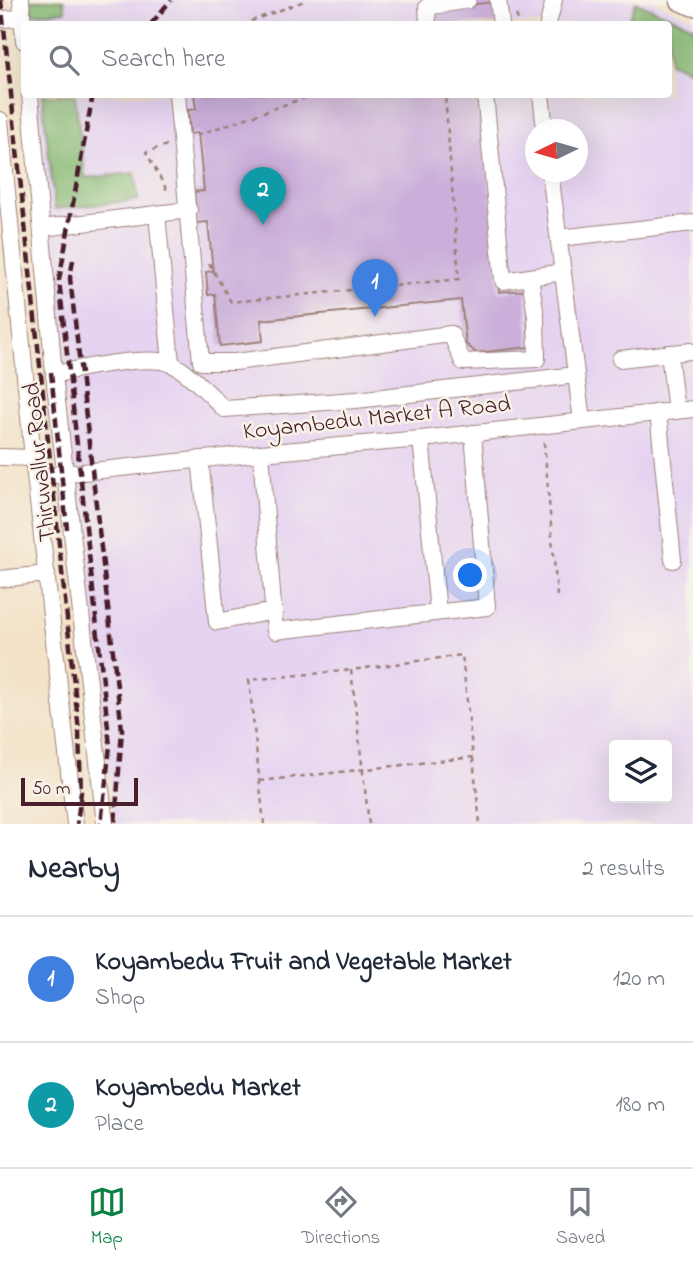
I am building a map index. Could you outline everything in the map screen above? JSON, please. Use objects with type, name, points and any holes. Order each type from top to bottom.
[{"type":"main road","points":[[681,0],[693,5]]},
{"type":"street","points":[[20,0],[22,21]]},
{"type":"street","points":[[428,21],[427,7],[468,0]]},
{"type":"street","points":[[498,0],[501,21]]},
{"type":"street","points":[[549,21],[554,0]]},
{"type":"street","points":[[0,19],[22,18]]},
{"type":"street","name":"Thiruvallur Road","points":[[30,98],[54,375],[105,824]]},
{"type":"street","points":[[177,98],[201,362],[235,362],[451,334],[463,362],[537,359],[536,317],[530,277]]},
{"type":"street","points":[[485,98],[503,281],[563,272]]},
{"type":"street","points":[[541,98],[544,119]]},
{"type":"street","points":[[0,120],[6,228],[75,824]]},
{"type":"street","points":[[551,182],[582,421]]},
{"type":"street","points":[[42,228],[189,210]]},
{"type":"street","points":[[157,214],[171,363]]},
{"type":"street","points":[[559,238],[693,223]]},
{"type":"street","points":[[168,330],[199,328]]},
{"type":"street","points":[[620,359],[690,351]]},
{"type":"street","points":[[669,353],[676,411]]},
{"type":"street","points":[[54,375],[80,368],[152,360],[171,363],[224,409],[356,400],[576,375]]},
{"type":"street","name":"Koyambedu Market A Road","points":[[36,477],[693,409]]},
{"type":"street","points":[[658,412],[673,560]]},
{"type":"street","points":[[261,453],[275,631],[487,607],[473,433]]},
{"type":"street","points":[[421,439],[438,612]]},
{"type":"street","points":[[0,457],[33,458]]},
{"type":"street","points":[[200,459],[217,622],[274,611]]},
{"type":"street","points":[[0,579],[47,574]]},
{"type":"path","points":[[254,21],[307,0]]},
{"type":"path","points":[[185,139],[304,98]]},
{"type":"path","points":[[205,256],[230,302],[459,279],[445,98]]},
{"type":"path","points":[[172,143],[146,152],[172,198]]},
{"type":"path","points":[[543,438],[557,596]]},
{"type":"path","points":[[264,824],[249,680],[462,655],[480,824]]},
{"type":"path","points":[[351,670],[369,824]]},
{"type":"path","points":[[260,781],[474,757]]},
{"type":"shaded area","points":[[24,0],[650,0],[693,18],[693,824],[115,824],[77,521],[34,98],[672,98],[672,21],[27,21]]},
{"type":"green space","points":[[30,0],[64,0],[65,11],[32,14]]},
{"type":"green space","points":[[636,2],[693,26],[693,72],[672,63],[672,21],[628,21]]},
{"type":"green space","points":[[42,98],[75,98],[85,178],[135,173],[138,200],[55,209]]},
{"type":"building","points":[[494,2],[497,21],[431,21],[430,9]]},
{"type":"building","points":[[195,98],[481,98],[499,292],[526,290],[529,347],[476,353],[466,344],[461,300],[261,320],[263,341],[220,346],[215,294],[208,295],[206,272],[213,271],[208,222],[196,223],[194,192],[204,191],[198,133],[190,134],[188,110],[196,109]]},
{"type":"railway","points":[[1,0],[79,731],[81,792],[77,824]]},
{"type":"railway","points":[[154,21],[171,0]]},
{"type":"railway","points":[[92,98],[59,280],[110,746],[101,824]]},
{"type":"railway","points":[[73,260],[70,278],[122,730],[115,824]]},
{"type":"railway","points":[[51,372],[67,529]]},
{"type":"place","name":"Koyambedu Market","points":[[263,225]]},
{"type":"place","name":"Koyambedu Fruit and Vegetable Market","points":[[375,317]]}]
